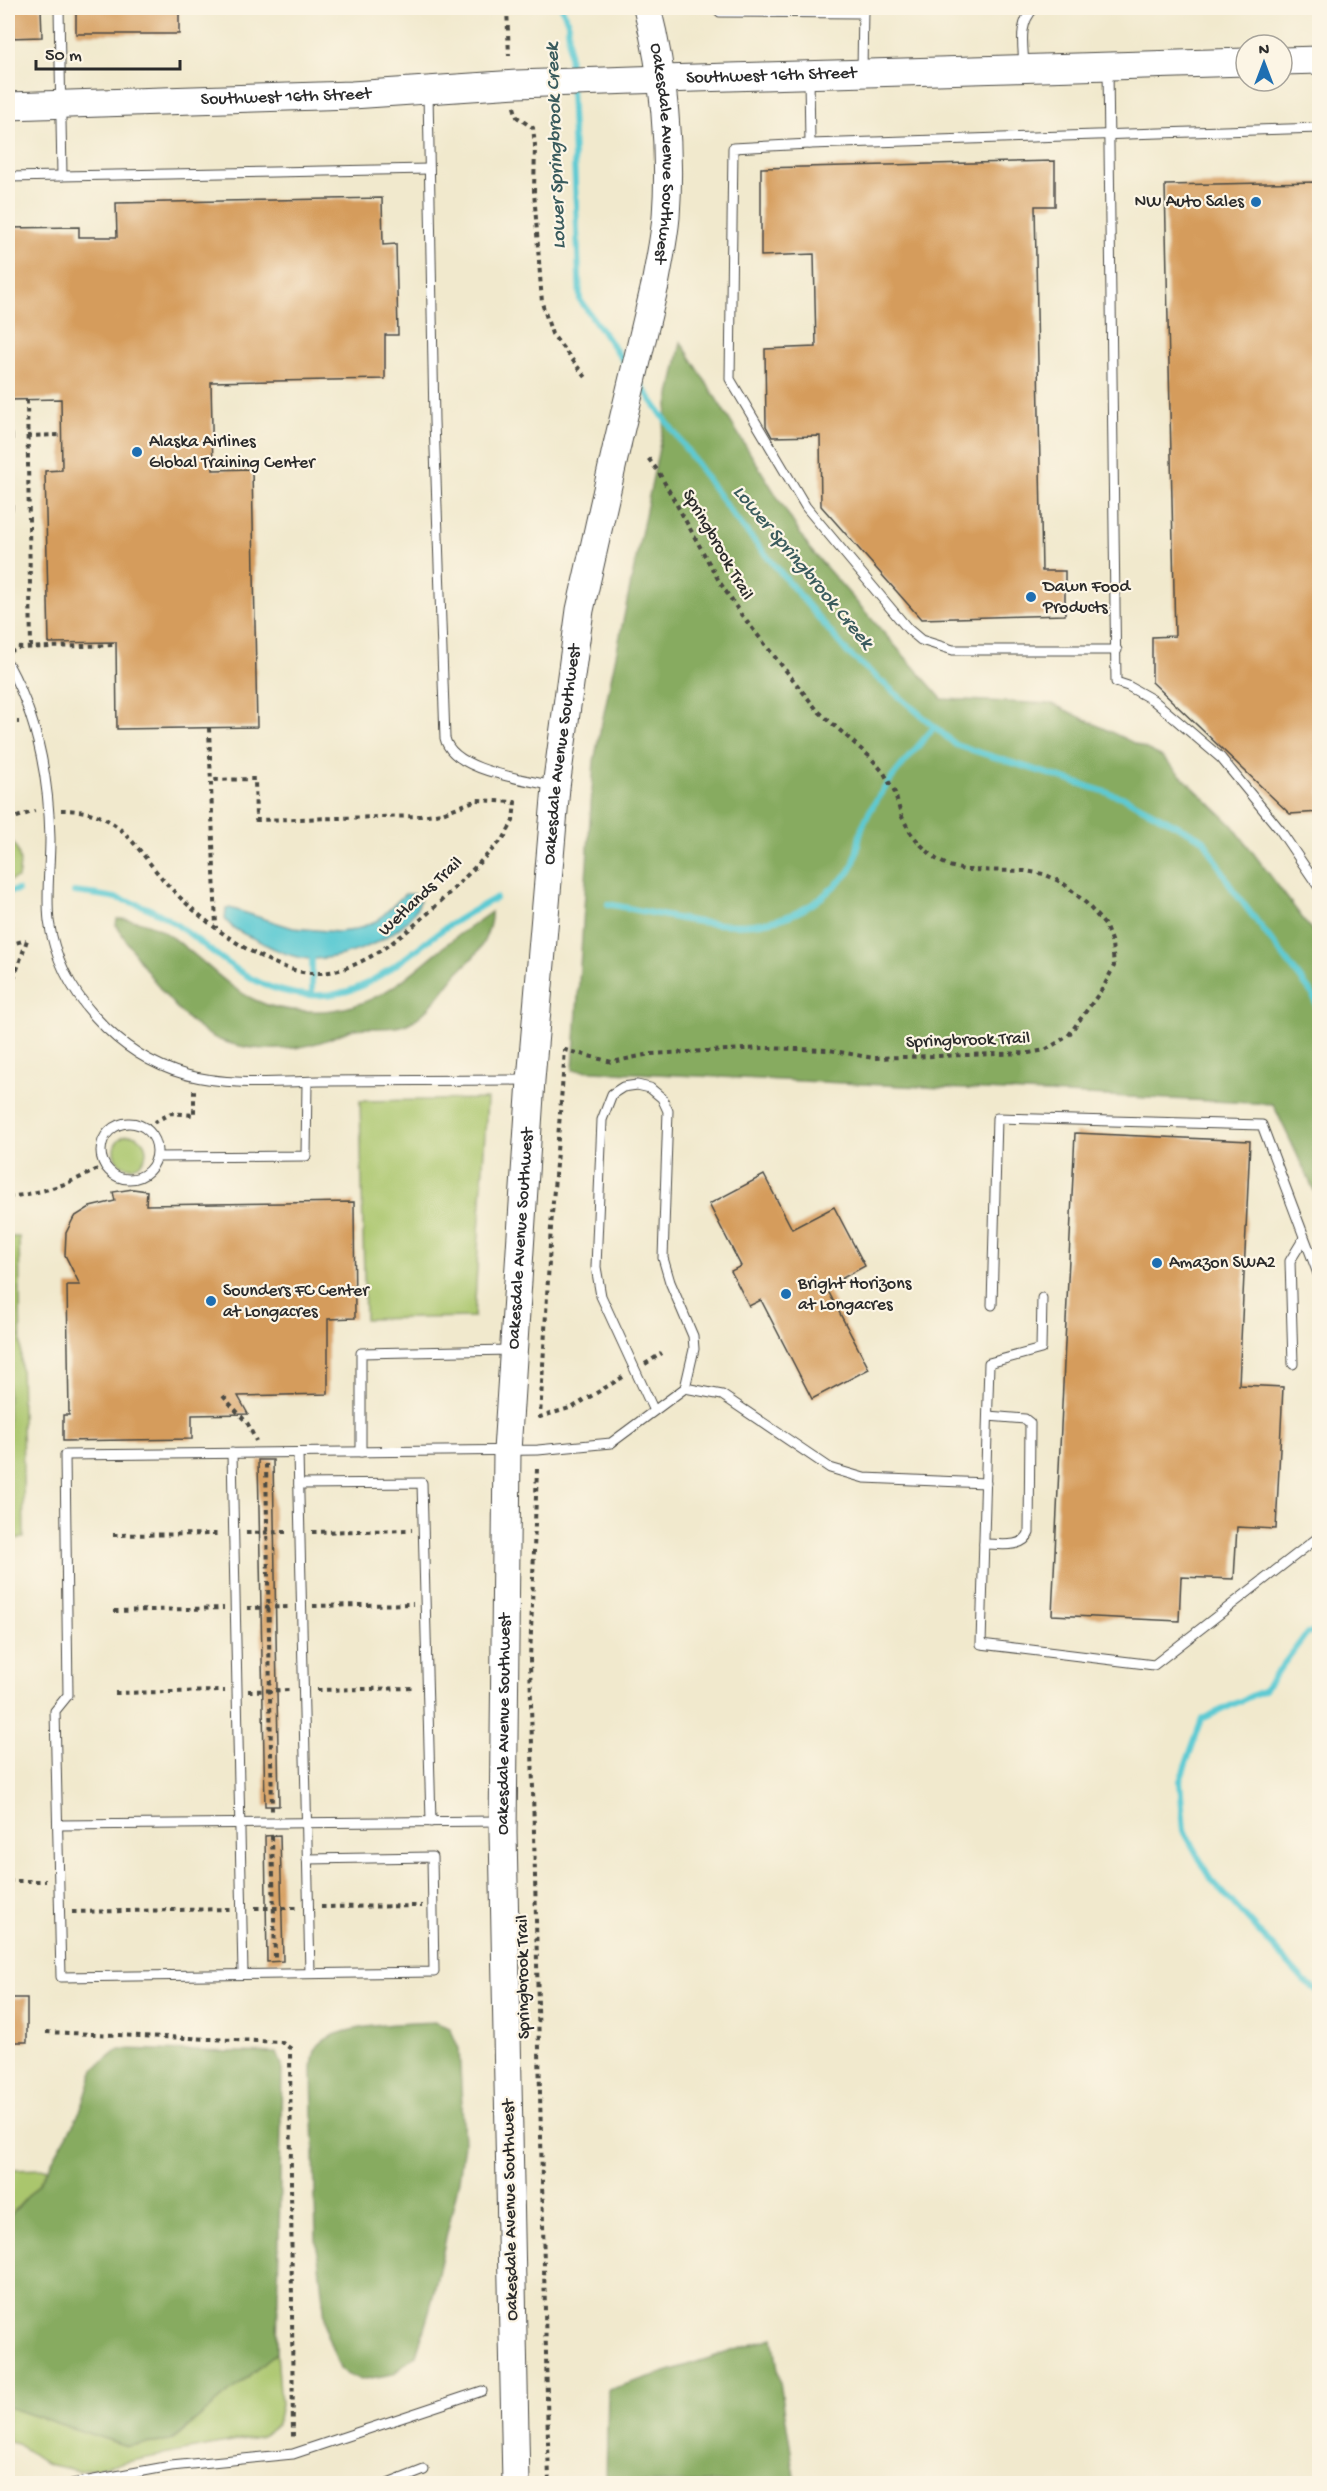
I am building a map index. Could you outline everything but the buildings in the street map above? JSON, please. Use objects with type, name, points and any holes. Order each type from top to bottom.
[{"type":"street","name":"Oakesdale Avenue Southwest","points":[[516,2484],[504,1821],[507,1451],[531,1080],[556,787],[580,610],[655,285],[666,217],[663,79],[647,8]]},
{"type":"street","points":[[1294,61],[1320,60]]},
{"type":"street","name":"Southwest 16th Street","points":[[8,106],[428,90],[515,92],[597,82],[663,79],[1234,62]]},
{"type":"lane","points":[[58,8],[62,176]]},
{"type":"lane","points":[[716,8],[720,12],[863,10],[862,73]]},
{"type":"lane","points":[[1024,68],[1022,28],[1027,16],[1034,8]]},
{"type":"lane","points":[[1108,66],[1116,682],[1153,700],[1221,758],[1280,830],[1320,889]]},
{"type":"lane","points":[[809,75],[810,144]]},
{"type":"lane","points":[[428,90],[434,421],[444,721],[447,746],[459,758],[490,771],[556,787]]},
{"type":"lane","points":[[1117,650],[953,650],[921,640],[908,629],[806,507],[730,379],[733,148],[1320,128]]},
{"type":"lane","points":[[8,177],[429,169]]},
{"type":"lane","points":[[8,435],[8,509]]},
{"type":"lane","points":[[8,664],[16,680],[39,746],[46,783],[48,904],[53,940],[77,993],[100,1022],[157,1064],[185,1074],[224,1081],[531,1080]]},
{"type":"lane","points":[[157,1157],[306,1156],[307,1082]]},
{"type":"lane","points":[[307,1859],[432,1857],[434,1972],[60,1977],[55,1711],[68,1695],[65,1455],[507,1451],[611,1443],[685,1388],[694,1349],[693,1336],[670,1282],[663,1258],[668,1111],[662,1098],[650,1088],[637,1085],[623,1087],[612,1094],[602,1120],[596,1267],[601,1296],[654,1411]]},
{"type":"lane","points":[[992,1305],[997,1118],[1262,1125],[1320,1279]]},
{"type":"lane","points":[[125,1122],[136,1122],[147,1127],[154,1136],[158,1146],[157,1157],[153,1168],[144,1175],[134,1179],[122,1179],[112,1174],[105,1166],[101,1155],[101,1144],[106,1133],[115,1126],[125,1122]]},
{"type":"lane","points":[[1293,1364],[1290,1261],[1304,1238]]},
{"type":"lane","points":[[1042,1298],[1041,1349],[989,1363],[981,1644],[1154,1665],[1320,1536]]},
{"type":"lane","points":[[361,1452],[361,1353],[514,1350]]},
{"type":"lane","points":[[685,1388],[722,1395],[830,1468],[864,1478],[986,1483]]},
{"type":"lane","points":[[984,1544],[1020,1543],[1029,1533],[1030,1423],[1026,1419],[988,1416]]},
{"type":"lane","points":[[232,1453],[243,1974]]},
{"type":"lane","points":[[298,1453],[310,1973]]},
{"type":"lane","points":[[299,1484],[422,1483],[431,1822]]},
{"type":"lane","points":[[58,1825],[504,1821]]},
{"type":"lane","points":[[72,2484],[171,2466],[293,2454],[482,2391]]},
{"type":"lane","points":[[388,2484],[424,2470]]},
{"type":"path","points":[[507,8],[509,56]]},
{"type":"path","points":[[515,92],[517,117],[533,128],[534,191],[542,303],[552,334],[588,380]]},
{"type":"path","points":[[27,400],[31,647]]},
{"type":"path","points":[[8,435],[61,435]]},
{"type":"path","name":"Springbrook Trail","points":[[636,1370],[573,1407],[540,1417],[551,1227],[565,1050],[612,1062],[650,1054],[764,1048],[829,1050],[873,1059],[1029,1053],[1045,1050],[1068,1036],[1103,988],[1114,966],[1112,943],[1105,925],[1086,903],[1063,883],[1044,874],[1025,870],[964,870],[949,866],[936,859],[921,845],[910,832],[901,815],[895,793],[884,772],[818,711],[740,613],[719,581],[658,471],[648,458]]},
{"type":"path","points":[[16,648],[116,645]]},
{"type":"path","points":[[209,728],[216,928]]},
{"type":"path","name":"Wetlands Trail","points":[[8,820],[35,811],[84,811],[114,824],[125,831],[172,889],[216,928],[244,948],[281,967],[320,974],[363,963],[411,928],[504,838],[513,821],[515,802],[477,800],[442,813],[420,816],[256,820],[255,779],[211,780]]},
{"type":"path","points":[[8,945],[27,940],[8,996]]},
{"type":"path","points":[[147,1127],[171,1113],[195,1114],[194,1087]]},
{"type":"path","points":[[8,1197],[58,1187],[105,1166]]},
{"type":"path","points":[[636,1370],[662,1353]]},
{"type":"path","points":[[223,1396],[248,1424],[266,1459],[275,1958]]},
{"type":"path","name":"Springbrook Trail","points":[[537,1469],[530,1659],[549,2484]]},
{"type":"path","points":[[113,1535],[423,1530]]},
{"type":"path","points":[[114,1611],[425,1604]]},
{"type":"path","points":[[115,1694],[428,1688]]},
{"type":"path","points":[[8,1881],[59,1880]]},
{"type":"path","points":[[46,2032],[281,2042],[290,2048],[293,2454]]},
{"type":"green space","points":[[681,342],[809,548],[942,699],[1053,704],[1161,756],[1232,825],[1319,940],[1319,1201],[1273,1104],[573,1070],[594,761]]},
{"type":"green space","points":[[12,841],[19,854],[20,868],[18,878],[8,881],[8,843]]},
{"type":"green space","points":[[491,912],[488,930],[479,951],[460,970],[431,1006],[417,1018],[409,1023],[390,1028],[355,1029],[317,1043],[282,1049],[245,1047],[222,1041],[191,1022],[162,991],[116,925],[117,919],[129,919],[151,925],[179,942],[247,996],[274,1007],[308,1011],[332,1010],[372,999],[390,989]]},
{"type":"green space","points":[[487,1099],[474,1317],[365,1319],[360,1101]]},
{"type":"green space","points":[[130,1135],[141,1140],[146,1151],[141,1162],[130,1167],[119,1162],[114,1151],[119,1140]]},
{"type":"green space","points":[[8,1237],[19,1237],[24,1538],[8,1539]]},
{"type":"green space","points":[[434,2022],[450,2028],[459,2049],[464,2143],[459,2180],[430,2309],[416,2355],[393,2374],[360,2380],[340,2369],[327,2335],[316,2239],[312,2068],[314,2056],[316,2049],[324,2040],[337,2034],[370,2026]]},
{"type":"green space","points":[[119,2049],[277,2053],[282,2065],[277,2353],[171,2441],[127,2446],[8,2407],[8,2218],[39,2184],[80,2112],[94,2069]]},
{"type":"green space","points":[[47,2169],[39,2184],[8,2218],[8,2170]]},
{"type":"green space","points":[[773,2338],[796,2483],[606,2483],[608,2390]]},
{"type":"green space","points":[[277,2353],[281,2404],[277,2424],[262,2436],[79,2471],[47,2464],[18,2444],[8,2442],[8,2407],[126,2446],[171,2441]]},
{"type":"water","points":[[405,894],[413,894],[420,901],[413,914],[401,926],[370,946],[334,957],[317,959],[290,955],[242,933],[225,919],[226,909],[230,908],[293,928],[338,932],[355,930],[378,920]]},
{"type":"waterway","name":"Lower Springbrook Creek","points":[[562,8],[568,22],[570,75]]},
{"type":"waterway","name":"Lower Springbrook Creek","points":[[571,88],[580,300],[627,366]]},
{"type":"waterway","name":"Lower Springbrook Creek","points":[[640,384],[735,518],[848,653],[956,745],[1125,798],[1204,840],[1233,890],[1313,995],[1320,1017]]},
{"type":"waterway","points":[[608,904],[666,916],[724,924],[752,924],[780,919],[806,908],[850,871],[862,829],[878,797],[934,727]]},
{"type":"waterway","points":[[8,892],[18,890]]},
{"type":"waterway","points":[[74,892],[117,898],[148,908],[177,925],[246,975],[285,992],[308,995],[345,992],[368,983],[451,924],[496,898]]},
{"type":"waterway","points":[[312,959],[312,995]]},
{"type":"waterway","name":"Lower Springbrook Creek","points":[[1320,1631],[1307,1633],[1264,1690],[1202,1719],[1180,1781],[1184,1831],[1210,1878],[1304,1981],[1320,1993]]},
{"type":"place","name":"NW Auto Sales","points":[[1256,202]]},
{"type":"place","name":"Alaska Airlines Global Training Center","points":[[137,452]]},
{"type":"place","name":"Dawn Food Products","points":[[1031,597]]},
{"type":"place","name":"Amazon SWA2","points":[[1157,1263]]},
{"type":"place","name":"Bright Horizons at Longacres","points":[[786,1294]]},
{"type":"place","name":"Sounders FC Center at Longacres","points":[[211,1301]]}]
